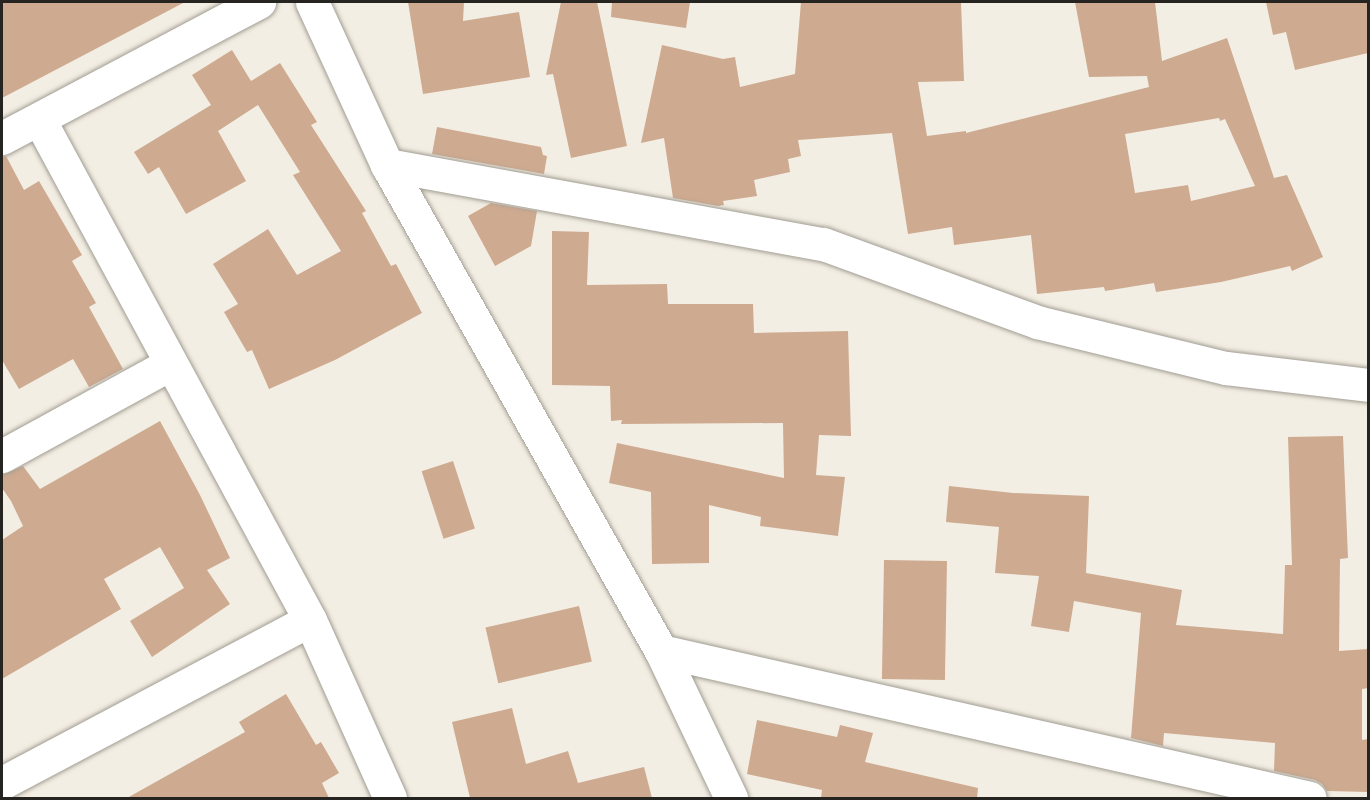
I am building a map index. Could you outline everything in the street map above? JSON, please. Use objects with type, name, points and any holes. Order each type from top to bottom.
[{"type":"street","points":[[2,138],[259,2]]},
{"type":"street","points":[[312,2],[387,165],[661,651],[731,798]]},
{"type":"street","points":[[39,119],[310,620],[390,798]]},
{"type":"street","points":[[387,165],[823,244],[1037,322],[1226,368],[1368,385]]},
{"type":"street","points":[[2,456],[170,364]]},
{"type":"street","points":[[2,783],[310,620]]},
{"type":"street","points":[[661,651],[1310,798]]},
{"type":"building","points":[[2,2],[185,2],[2,98]]},
{"type":"building","points":[[408,2],[464,2],[463,21],[519,12],[530,77],[423,94]]},
{"type":"building","points":[[561,2],[597,2],[627,146],[571,158],[553,74],[546,75]]},
{"type":"building","points":[[612,2],[690,2],[686,28],[611,17]]},
{"type":"building","points":[[801,2],[961,2],[964,81],[918,82],[927,136],[966,131],[966,133],[1149,87],[1147,76],[1089,77],[1075,2],[1155,2],[1162,61],[1227,38],[1274,178],[1287,175],[1323,257],[1292,271],[1290,266],[1221,282],[1156,292],[1154,283],[1105,291],[1104,287],[1037,294],[1031,235],[954,245],[952,227],[908,234],[892,133],[798,140],[801,156],[788,159],[790,172],[754,180],[757,196],[723,201],[724,205],[718,206],[673,198],[664,138],[641,143],[662,45],[723,59],[735,57],[740,87],[795,74]],"holes":[[[1219,118],[1220,121],[1225,119],[1255,186],[1191,201],[1188,185],[1135,193],[1125,134]]]},
{"type":"building","points":[[1266,2],[1368,2],[1368,53],[1295,70],[1286,32],[1273,35]]},
{"type":"building","points":[[232,50],[251,81],[280,63],[317,122],[311,125],[366,211],[362,213],[391,266],[396,264],[422,313],[335,360],[269,389],[252,350],[247,352],[224,312],[238,304],[213,264],[268,229],[297,275],[341,251],[293,175],[300,172],[258,105],[218,131],[246,181],[186,214],[159,167],[148,174],[134,152],[211,105],[192,75]]},
{"type":"building","points":[[437,127],[541,147],[543,155],[547,156],[544,174],[432,154]]},
{"type":"building","points":[[6,156],[24,190],[39,181],[82,255],[72,261],[96,303],[89,307],[123,369],[89,387],[73,359],[19,389],[2,360],[2,157]]},
{"type":"building","points":[[491,203],[537,211],[531,246],[495,266],[468,216]]},
{"type":"building","points":[[552,231],[589,232],[587,285],[667,284],[668,304],[753,304],[754,333],[848,331],[851,436],[819,435],[816,475],[845,477],[838,536],[760,526],[761,517],[709,505],[709,563],[652,564],[651,492],[609,483],[617,443],[784,478],[783,423],[621,424],[622,420],[611,421],[610,386],[552,385]]},
{"type":"building","points":[[160,421],[200,495],[230,558],[207,570],[230,604],[152,657],[130,621],[184,588],[160,547],[104,579],[121,609],[2,679],[2,540],[23,526],[2,488],[2,475],[23,466],[40,489]]},
{"type":"building","points":[[1343,436],[1348,558],[1340,559],[1339,651],[1368,649],[1368,688],[1362,689],[1362,740],[1368,739],[1368,792],[1327,791],[1315,780],[1274,771],[1275,743],[1164,733],[1163,746],[1131,738],[1141,613],[1074,601],[1069,632],[1031,626],[1039,576],[995,573],[999,527],[946,522],[949,486],[1013,493],[1089,496],[1086,573],[1182,590],[1176,625],[1283,634],[1285,565],[1292,565],[1288,437]]},
{"type":"building","points":[[453,461],[475,529],[444,539],[422,471]]},
{"type":"building","points":[[884,560],[947,561],[945,680],[882,679]]},
{"type":"building","points":[[579,606],[592,662],[498,683],[485,628]]},
{"type":"building","points":[[286,694],[316,745],[321,742],[339,773],[322,783],[329,798],[127,798],[245,732],[239,722]]},
{"type":"building","points":[[512,708],[526,764],[568,751],[578,783],[644,767],[652,798],[470,798],[452,722]]},
{"type":"building","points":[[757,720],[837,737],[840,725],[873,733],[865,762],[978,788],[977,798],[821,798],[822,790],[747,774]]}]
